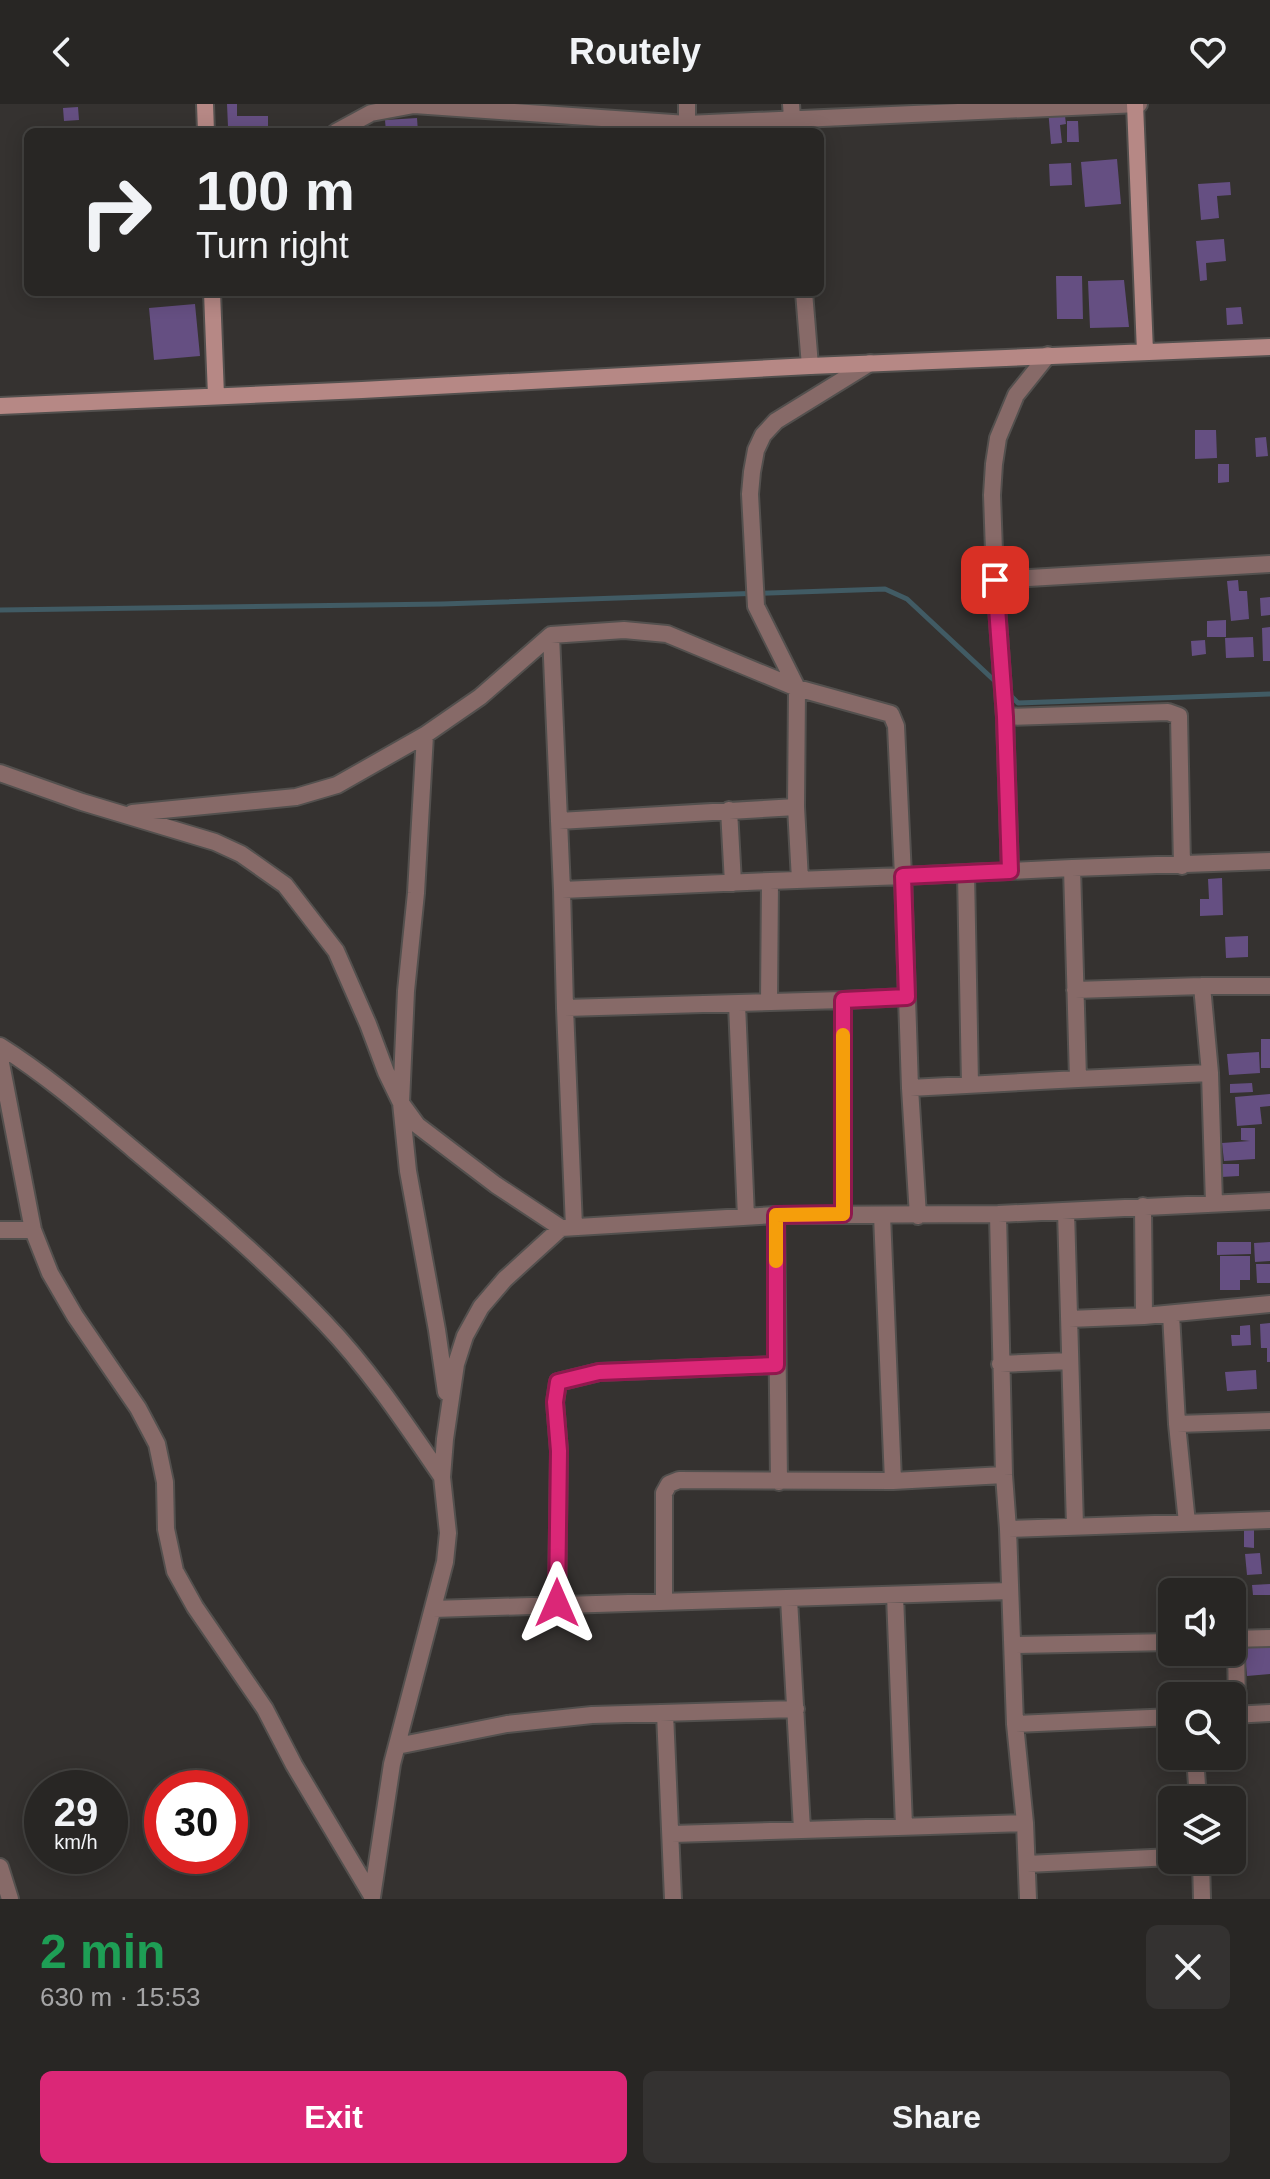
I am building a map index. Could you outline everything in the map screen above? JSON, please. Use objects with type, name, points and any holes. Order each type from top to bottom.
[{"type":"street","points":[[205,104],[206,128]]},
{"type":"street","points":[[687,104],[687,124]]},
{"type":"street","points":[[343,128],[371,113],[414,105],[687,124],[1136,104],[1145,352]]},
{"type":"street","points":[[212,296],[216,396]]},
{"type":"street","points":[[804,296],[810,366]]},
{"type":"street","points":[[0,406],[870,363],[1270,347]]},
{"type":"street","points":[[1010,871],[992,495],[998,438],[1016,395],[1048,355]]},
{"type":"street","points":[[800,880],[796,807],[797,688],[759,615],[755,598],[750,494],[756,450],[763,435],[776,421],[870,363]]},
{"type":"street","points":[[995,580],[1270,564]]},
{"type":"street","points":[[118,814],[296,797],[337,785],[425,735],[480,697],[551,635],[624,630],[667,634],[797,688],[885,711],[894,718],[918,1216]]},
{"type":"street","points":[[551,635],[562,890],[568,1228]]},
{"type":"street","points":[[1005,717],[1168,712],[1179,716],[1182,866]]},
{"type":"street","points":[[425,735],[401,1103],[408,1171],[449,1414]]},
{"type":"street","points":[[0,773],[118,814],[215,842],[241,854],[285,885],[336,951],[359,1000],[386,1072],[401,1103],[417,1125],[496,1185],[568,1228],[776,1215],[998,1214],[1270,1201]]},
{"type":"street","points":[[559,821],[796,807]]},
{"type":"street","points":[[729,810],[733,883]]},
{"type":"street","points":[[562,890],[1270,861]]},
{"type":"street","points":[[1072,868],[1078,1079]]},
{"type":"street","points":[[966,873],[970,1085]]},
{"type":"street","points":[[769,1002],[770,881]]},
{"type":"street","points":[[1202,986],[1210,1073],[1214,1203]]},
{"type":"street","points":[[1075,990],[1270,986]]},
{"type":"street","points":[[565,1008],[907,997]]},
{"type":"street","points":[[843,1000],[843,1214]]},
{"type":"street","points":[[737,1004],[746,1217]]},
{"type":"street","points":[[0,1046],[26,1062],[226,1226],[342,1343],[385,1395],[442,1477]]},
{"type":"street","points":[[0,1058],[33,1230],[50,1273],[138,1408],[157,1444],[165,1482],[166,1529],[175,1571],[195,1607],[265,1709],[371,1898]]},
{"type":"street","points":[[910,1088],[1210,1073]]},
{"type":"street","points":[[1143,1206],[1144,1316]]},
{"type":"street","points":[[1066,1211],[1075,1526]]},
{"type":"street","points":[[998,1214],[1004,1475],[1015,1724],[1025,1823],[1028,1899]]},
{"type":"street","points":[[776,1215],[779,1482]]},
{"type":"street","points":[[882,1215],[893,1481]]},
{"type":"street","points":[[371,1898],[397,1746],[445,1562],[448,1533],[442,1477],[456,1364],[465,1336],[481,1307],[505,1279],[568,1228]]},
{"type":"street","points":[[0,1230],[33,1230]]},
{"type":"street","points":[[1069,1319],[1171,1314],[1270,1304]]},
{"type":"street","points":[[1171,1314],[1177,1424],[1187,1523]]},
{"type":"street","points":[[1000,1364],[1070,1361]]},
{"type":"street","points":[[557,1603],[559,1451],[555,1402],[558,1382],[599,1372],[776,1365]]},
{"type":"street","points":[[1177,1424],[1270,1421]]},
{"type":"street","points":[[664,1600],[664,1493],[669,1484],[679,1480],[893,1481],[1004,1475]]},
{"type":"street","points":[[1008,1529],[1270,1520]]},
{"type":"street","points":[[433,1609],[1010,1591]]},
{"type":"street","points":[[895,1595],[904,1826]]},
{"type":"street","points":[[789,1599],[802,1829]]},
{"type":"street","points":[[1246,1639],[1270,1638]]},
{"type":"street","points":[[1013,1645],[1158,1642]]},
{"type":"street","points":[[397,1746],[507,1724],[592,1715],[796,1709]]},
{"type":"street","points":[[665,1713],[673,1899]]},
{"type":"street","points":[[1246,1714],[1270,1713]]},
{"type":"street","points":[[1015,1724],[1158,1718]]},
{"type":"street","points":[[672,1834],[1025,1823]]},
{"type":"street","points":[[1027,1864],[1158,1858]]},
{"type":"street","points":[[0,1867],[10,1899]]},
{"type":"street","points":[[1201,1874],[1202,1899]]},
{"type":"building","points":[[227,104],[237,104],[237,116],[268,116],[268,126],[228,127]]},
{"type":"building","points":[[78,107],[79,120],[64,121],[63,108]]},
{"type":"building","points":[[1064,108],[1066,124],[1060,125],[1062,143],[1051,144],[1048,109]]},
{"type":"building","points":[[417,118],[418,128],[386,128],[385,120]]},
{"type":"building","points":[[1067,121],[1078,121],[1079,142],[1067,142]]},
{"type":"building","points":[[1117,159],[1121,204],[1085,207],[1081,162]]},
{"type":"building","points":[[1071,163],[1072,185],[1050,186],[1049,164]]},
{"type":"building","points":[[1230,182],[1231,195],[1217,196],[1219,218],[1201,220],[1198,184]]},
{"type":"building","points":[[1224,239],[1226,261],[1206,263],[1207,280],[1200,281],[1196,241]]},
{"type":"building","points":[[1056,276],[1082,276],[1083,319],[1057,319]]},
{"type":"building","points":[[1124,280],[1129,327],[1090,328],[1088,281]]},
{"type":"building","points":[[195,304],[200,356],[154,360],[149,308]]},
{"type":"building","points":[[1241,307],[1243,324],[1227,325],[1226,308]]},
{"type":"building","points":[[1195,430],[1216,430],[1217,458],[1195,459]]},
{"type":"building","points":[[1266,437],[1268,456],[1256,457],[1255,438]]},
{"type":"building","points":[[1218,464],[1229,464],[1229,482],[1218,483]]},
{"type":"building","points":[[1238,580],[1239,591],[1247,591],[1249,619],[1231,621],[1227,581]]},
{"type":"building","points":[[1270,597],[1270,615],[1261,616],[1260,598]]},
{"type":"building","points":[[1226,620],[1226,637],[1207,637],[1207,621]]},
{"type":"building","points":[[1270,627],[1270,661],[1263,661],[1262,628]]},
{"type":"building","points":[[1253,637],[1254,657],[1226,658],[1225,638]]},
{"type":"building","points":[[1205,640],[1206,654],[1192,656],[1191,641]]},
{"type":"building","points":[[1222,878],[1223,915],[1200,916],[1200,899],[1209,899],[1208,879]]},
{"type":"building","points":[[1248,936],[1248,957],[1226,958],[1225,937]]},
{"type":"building","points":[[1261,1039],[1270,1039],[1270,1068],[1261,1068]]},
{"type":"building","points":[[1259,1052],[1260,1073],[1229,1075],[1227,1054]]},
{"type":"building","points":[[1252,1083],[1253,1092],[1230,1093],[1230,1084]]},
{"type":"building","points":[[1270,1094],[1270,1106],[1260,1107],[1262,1124],[1237,1126],[1235,1097]]},
{"type":"building","points":[[1241,1128],[1255,1128],[1255,1159],[1224,1161],[1222,1143],[1250,1141],[1241,1140]]},
{"type":"building","points":[[1220,1164],[1239,1164],[1239,1176],[1221,1177]]},
{"type":"building","points":[[1217,1242],[1251,1242],[1251,1254],[1217,1255]]},
{"type":"building","points":[[1270,1242],[1270,1261],[1255,1262],[1254,1243]]},
{"type":"building","points":[[1220,1256],[1250,1256],[1250,1280],[1240,1280],[1240,1290],[1220,1290]]},
{"type":"building","points":[[1256,1264],[1270,1264],[1270,1283],[1257,1283]]},
{"type":"building","points":[[1270,1323],[1270,1362],[1267,1362],[1267,1348],[1261,1348],[1260,1324]]},
{"type":"building","points":[[1250,1325],[1251,1345],[1232,1346],[1231,1335],[1240,1335],[1240,1326]]},
{"type":"building","points":[[1256,1370],[1257,1389],[1227,1391],[1225,1372]]},
{"type":"building","points":[[1244,1529],[1254,1529],[1254,1548],[1244,1547]]},
{"type":"building","points":[[1260,1553],[1262,1574],[1247,1575],[1245,1554]]},
{"type":"building","points":[[1270,1584],[1270,1595],[1253,1595],[1252,1585]]},
{"type":"building","points":[[1270,1644],[1270,1674],[1247,1676],[1246,1646]]},
{"type":"waterway","points":[[0,610],[442,604],[885,589],[907,599],[997,683]]},
{"type":"waterway","points":[[1007,692],[1018,703],[1270,694]]},
{"type":"slow traffic","points":[[776,1261],[776,1215],[843,1214],[843,1035]]},
{"type":"route","points":[[557,1603],[559,1451],[555,1391],[558,1382],[599,1372],[776,1365],[776,1215],[843,1214],[843,1000],[907,997],[903,876],[1010,871],[1005,717],[995,580]]}]
